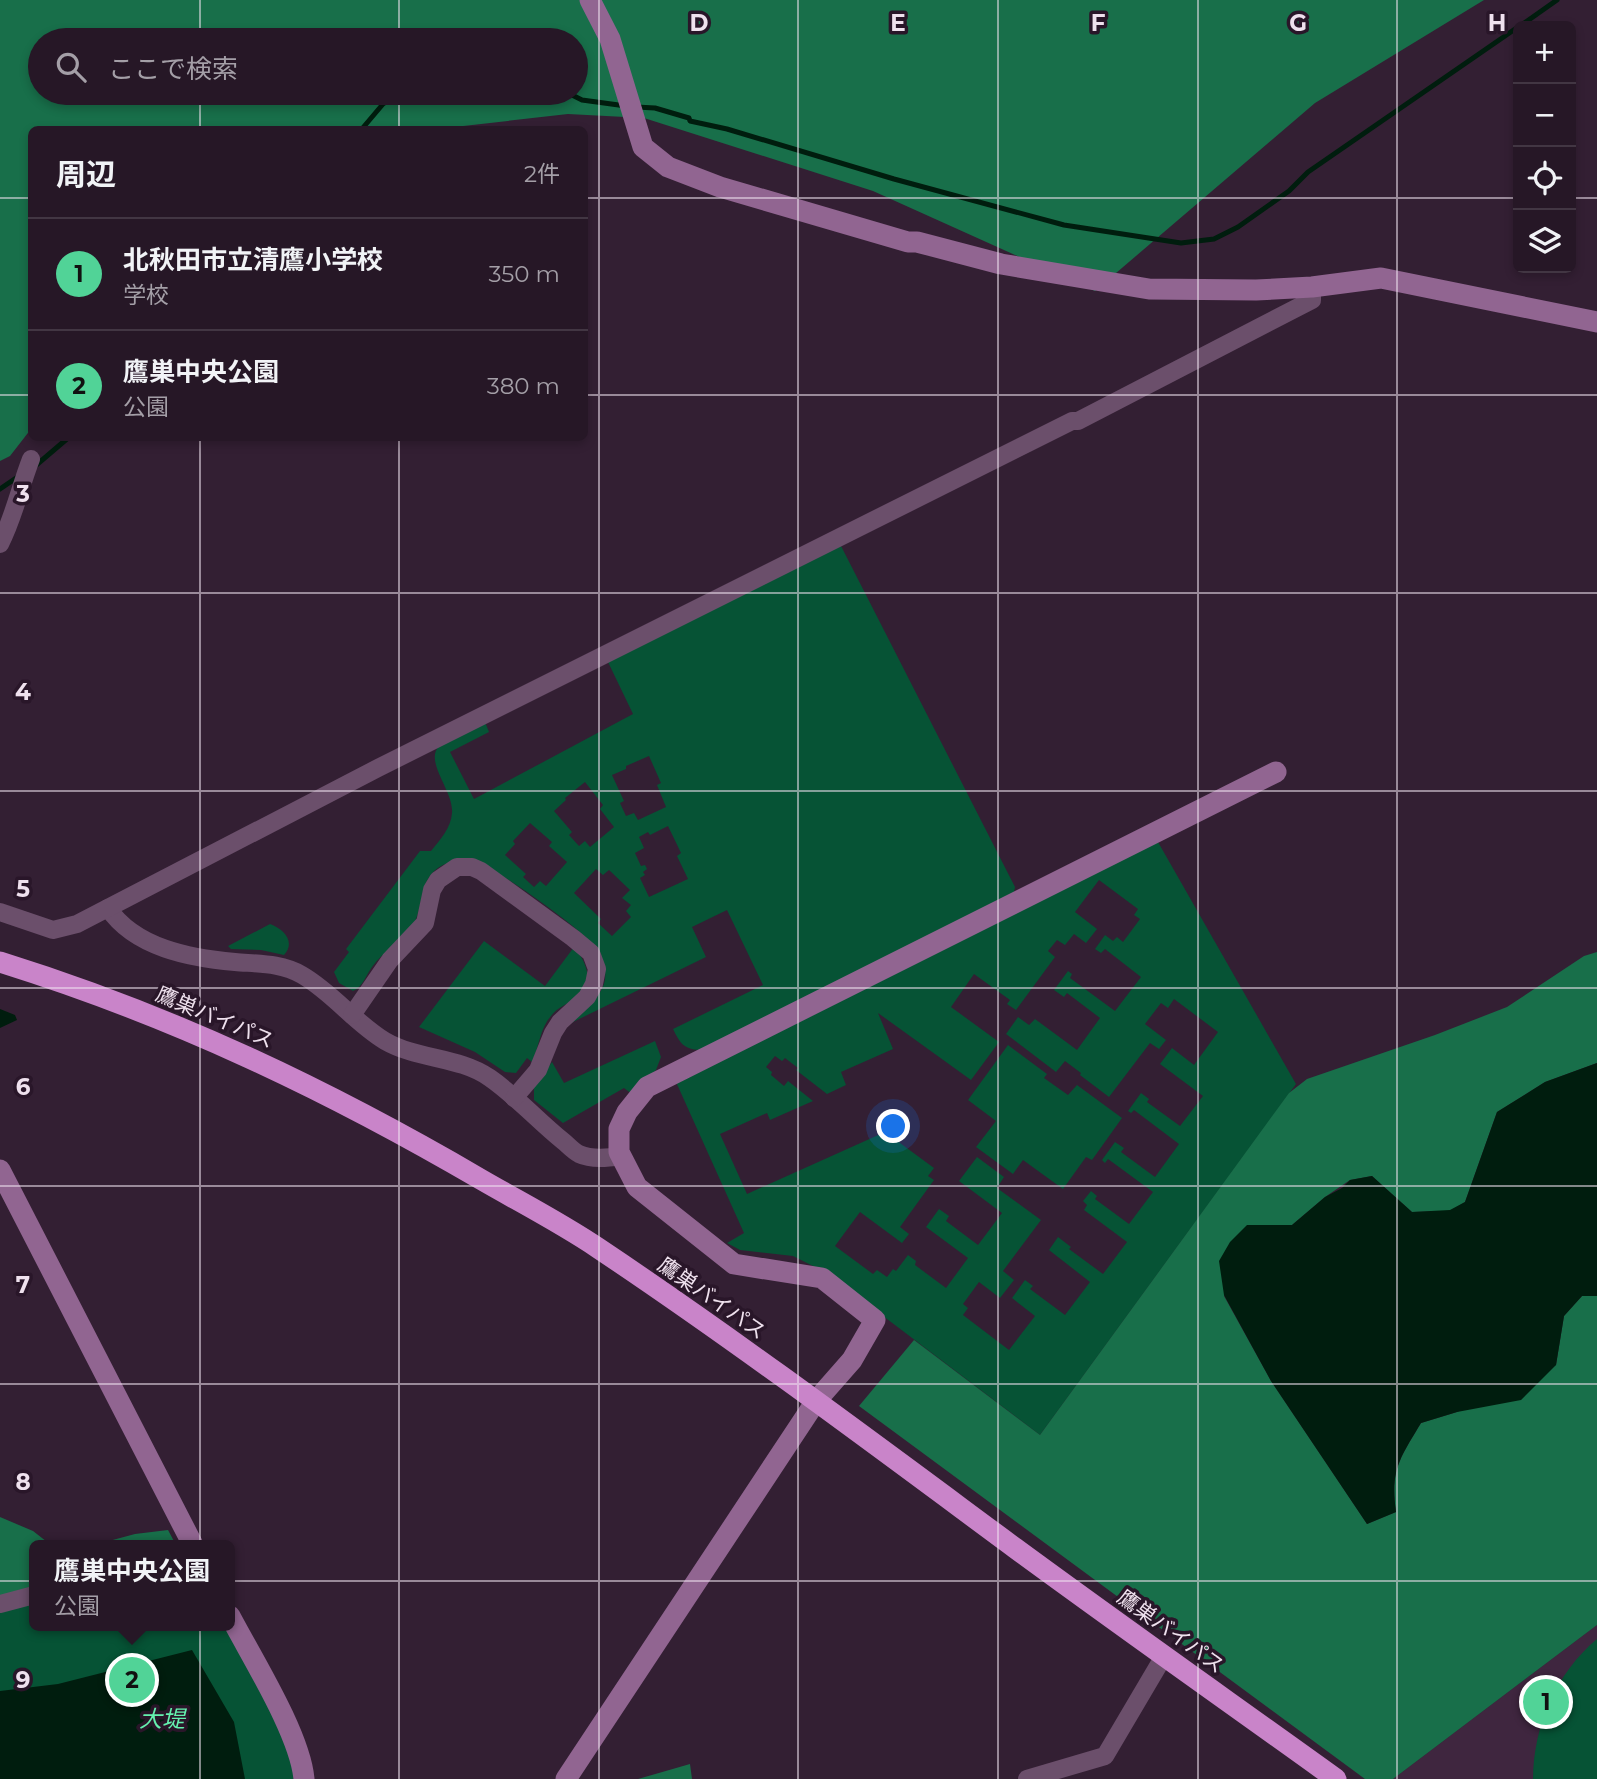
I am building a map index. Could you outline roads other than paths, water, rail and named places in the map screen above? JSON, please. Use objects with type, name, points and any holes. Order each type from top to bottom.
[{"type":"highway","name":"鷹巣バイパス","points":[[0,962],[163,1019],[260,1061],[397,1131],[594,1245],[816,1401],[1336,1779]]},
{"type":"street","points":[[590,0],[611,39],[643,147],[668,167],[720,187],[908,242],[1001,264],[1149,289],[1256,290],[1312,287],[1381,278],[1597,322]]},
{"type":"street","points":[[0,912],[53,930],[77,924],[710,602],[1072,421],[1078,421],[1312,300],[1312,287]]},
{"type":"street","points":[[0,544],[11,523],[20,487],[31,459]]},
{"type":"street","points":[[566,1779],[816,1401],[852,1360],[875,1320],[822,1278],[734,1264],[637,1187],[619,1153],[619,1129],[627,1112],[647,1087],[1276,772]]},
{"type":"street","points":[[352,1015],[390,960],[425,923],[432,890],[438,880],[457,867],[481,870],[591,953],[597,969],[594,984],[587,997],[560,1022],[553,1032],[538,1070],[514,1098]]},
{"type":"street","points":[[107,908],[129,932],[153,944],[207,959],[277,964],[301,974],[329,993],[386,1042],[413,1052],[452,1060],[489,1077],[579,1154],[601,1159],[621,1156]]},
{"type":"street","points":[[0,1170],[190,1540]]},
{"type":"street","points":[[0,1604],[29,1596]]},
{"type":"street","points":[[235,1626],[280,1711],[296,1750],[304,1779]]},
{"type":"street","points":[[1027,1779],[1105,1756],[1164,1656]]},
{"type":"water","points":[[0,1009],[15,1015],[17,1020],[0,1028]]},
{"type":"water","points":[[1597,1063],[1597,1296],[1582,1296],[1564,1316],[1556,1365],[1521,1400],[1457,1412],[1421,1423],[1398,1465],[1394,1485],[1396,1512],[1367,1524],[1271,1381],[1224,1295],[1219,1261],[1230,1242],[1247,1225],[1292,1225],[1350,1180],[1372,1176],[1412,1212],[1450,1210],[1465,1202],[1497,1112],[1545,1082]]},
{"type":"water","name":"大堤","points":[[192,1650],[234,1722],[245,1779],[0,1779],[0,1691],[58,1684]]},
{"type":"waterway","points":[[1527,21],[1557,0]]},
{"type":"waterway","points":[[636,107],[655,108],[689,118],[690,121],[727,129],[894,179],[1064,225],[1181,243],[1214,239],[1238,227],[1289,191],[1308,172],[1513,30]]},
{"type":"waterway","points":[[588,101],[626,106]]},
{"type":"waterway","points":[[364,126],[382,105]]},
{"type":"waterway","points":[[34,467],[64,441]]},
{"type":"waterway","points":[[0,489],[19,476]]},
{"type":"place","name":"鷹巣中央公園","points":[[132,1680]]},
{"type":"place","name":"北秋田市立清鷹小学校","points":[[1546,1702]]}]
